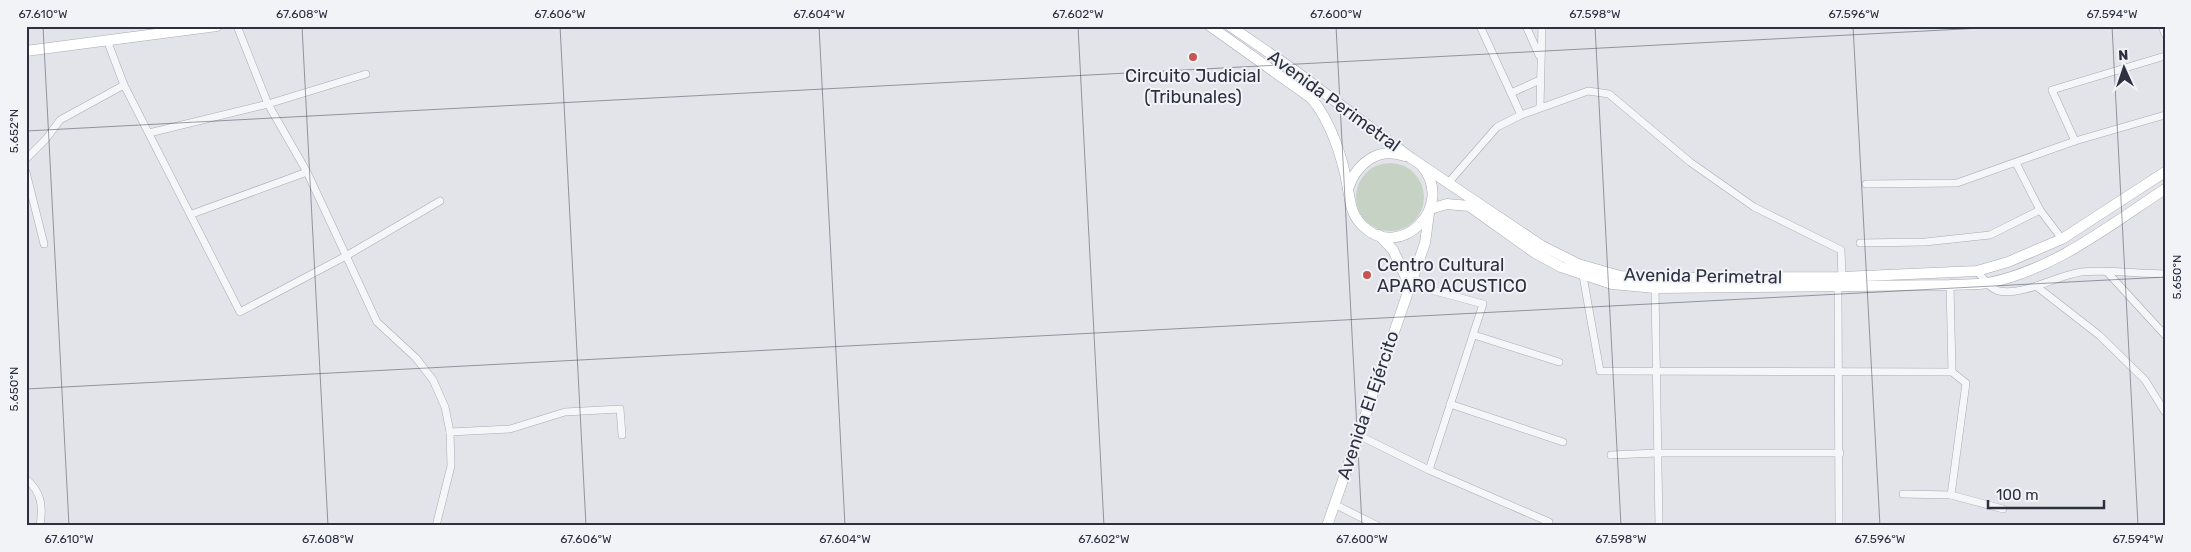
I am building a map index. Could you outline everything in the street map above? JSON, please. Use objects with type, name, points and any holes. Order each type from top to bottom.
[{"type":"main road","points":[[26,51],[217,26]]},
{"type":"main road","name":"Avenida Perimetral","points":[[1210,26],[1311,98],[1321,109],[1328,120],[1348,189]]},
{"type":"main road","name":"Avenida Perimetral","points":[[1230,26],[1294,70],[1411,158],[1542,246],[1578,264],[1620,276],[1950,285],[1987,283],[2024,272],[2066,254],[2165,189]]},
{"type":"main road","points":[[1391,153],[1411,158],[1423,167],[1430,180],[1433,195],[1430,211],[1420,225],[1408,233],[1394,237],[1379,235],[1365,229],[1355,218],[1349,204],[1348,189],[1352,176],[1360,165],[1371,157],[1391,153]]},
{"type":"main road","name":"Avenida Perimetral","points":[[1430,211],[1447,204],[1469,206],[1535,253],[1583,276],[1612,284],[1655,288],[1840,282],[1977,271],[2008,262],[2062,239],[2165,172]]},
{"type":"main road","name":"Avenida El Ejército","points":[[1327,526],[1409,284],[1425,243],[1430,211]]},
{"type":"main road","points":[[1379,235],[1393,250],[1409,284]]},
{"type":"street","points":[[237,26],[268,104],[307,172],[377,322],[416,358],[433,380],[445,407],[450,432],[451,466],[436,526]]},
{"type":"street","points":[[1480,26],[1521,115]]},
{"type":"street","points":[[1526,26],[1540,58]]},
{"type":"street","points":[[1540,107],[1542,26]]},
{"type":"street","points":[[2162,26],[2165,34]]},
{"type":"street","points":[[107,40],[124,85],[192,214],[240,312],[346,256],[440,201]]},
{"type":"street","points":[[2075,142],[2052,90],[2165,56]]},
{"type":"street","points":[[149,133],[268,104],[366,74]]},
{"type":"street","points":[[1511,93],[1540,80]]},
{"type":"street","points":[[26,159],[46,139],[60,120],[124,85]]},
{"type":"street","points":[[1449,182],[1498,128],[1521,115],[1588,91],[1609,94],[1690,162],[1754,207],[1841,250],[1839,526]]},
{"type":"street","points":[[1866,184],[1957,184],[2075,142],[2165,116]]},
{"type":"street","points":[[2016,163],[2040,210],[2062,239]]},
{"type":"street","points":[[26,172],[44,244]]},
{"type":"street","points":[[192,214],[307,172]]},
{"type":"street","points":[[1860,243],[1925,242],[1990,235],[2040,210]]},
{"type":"street","points":[[1977,271],[1987,283],[1999,291],[2036,286],[2061,276],[2076,273],[2165,274]]},
{"type":"street","points":[[2108,273],[2165,335]]},
{"type":"street","points":[[1583,276],[1600,370],[1839,373],[1952,372],[1966,383],[1951,495]]},
{"type":"street","points":[[1409,284],[1484,304],[1429,470]]},
{"type":"street","points":[[1950,285],[1952,372]]},
{"type":"street","points":[[2036,286],[2099,334],[2145,380],[2165,412]]},
{"type":"street","points":[[1655,288],[1659,526]]},
{"type":"street","points":[[1474,335],[1559,362]]},
{"type":"street","points":[[1450,404],[1564,442]]},
{"type":"street","points":[[450,432],[510,429],[565,412],[620,410],[622,435]]},
{"type":"street","points":[[1358,435],[1429,470],[1550,522],[1548,526]]},
{"type":"street","points":[[1611,455],[1658,453],[1840,453]]},
{"type":"street","points":[[26,480],[38,492],[41,500],[43,511],[40,526]]},
{"type":"street","points":[[1903,494],[1951,495],[2003,509]]},
{"type":"street","points":[[1334,504],[1378,526]]},
{"type":"green space","points":[[1397,163],[1409,169],[1418,178],[1424,190],[1422,210],[1414,221],[1397,231],[1383,231],[1366,221],[1358,210],[1356,190],[1366,173],[1377,165]]},
{"type":"place","name":"Circuito Judicial (Tribunales)","points":[[1193,57]]},
{"type":"place","name":"Centro Cultural APARO ACUSTICO","points":[[1367,275]]}]
